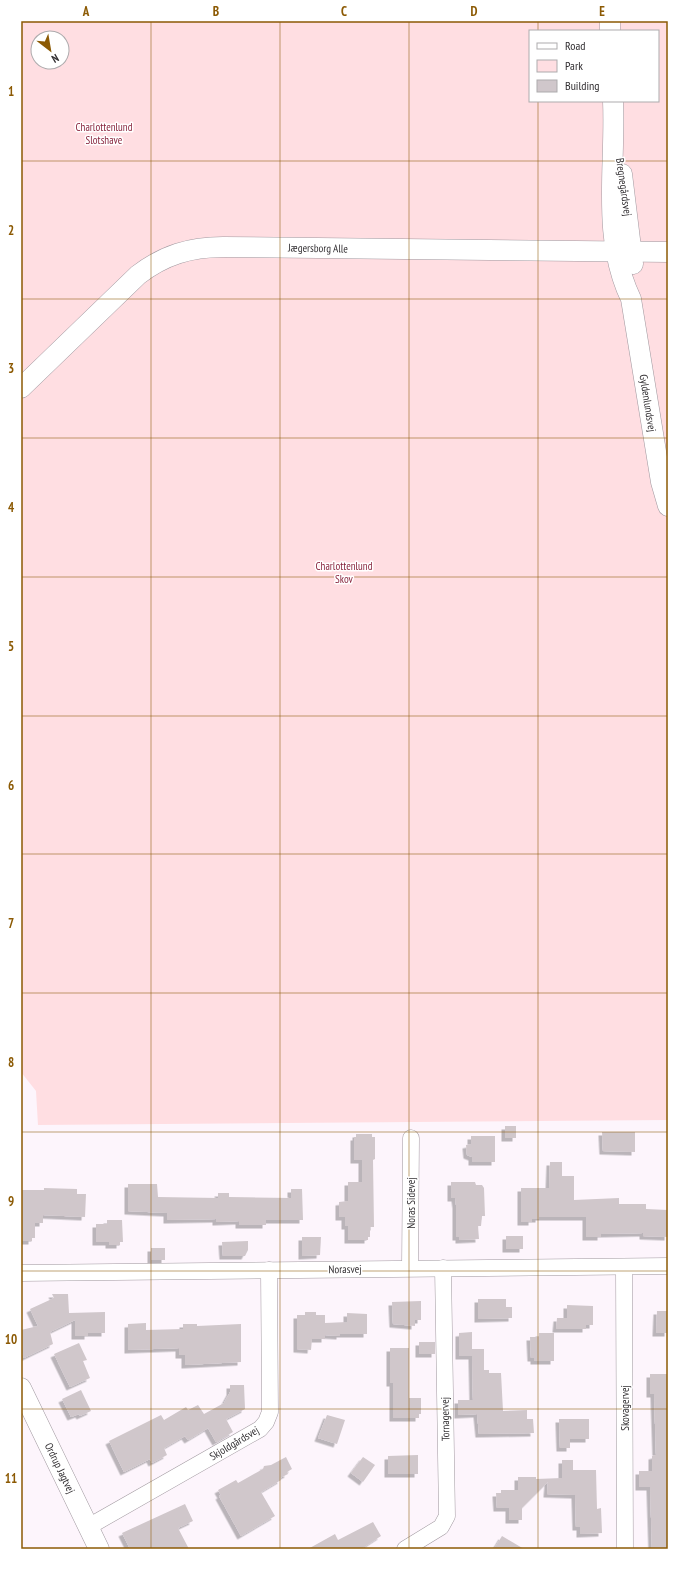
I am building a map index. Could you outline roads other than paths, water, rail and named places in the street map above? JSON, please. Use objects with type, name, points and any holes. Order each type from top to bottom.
[{"type":"street","name":"Bregnegårdsvej","points":[[613,102],[624,251]]},
{"type":"street","name":"Jægersborg Alle","points":[[21,388],[138,275],[160,260],[193,249],[223,247],[668,252]]},
{"type":"street","name":"Gyldenlundsvej","points":[[624,251],[622,281],[631,299],[661,482],[668,506]]},
{"type":"street","name":"Noras Sidevej","points":[[410,1268],[411,1138]]},
{"type":"street","name":"Norasvej","points":[[21,1273],[668,1266]]},
{"type":"street","name":"Skovagervej","points":[[624,1267],[625,1549]]},
{"type":"street","name":"Tornagervej","points":[[405,1549],[441,1527],[447,1516],[443,1268]]},
{"type":"street","name":"Skjoldgårdsvej","points":[[88,1527],[260,1429],[266,1422],[270,1412],[269,1270]]},
{"type":"street","name":"Ordrup Jagtvej","points":[[21,1388],[99,1549]]},
{"type":"park label","name":"Charlottenlund Slotshave","points":[[104,133]]},
{"type":"park label","name":"Charlottenlund Skov","points":[[344,572]]}]
